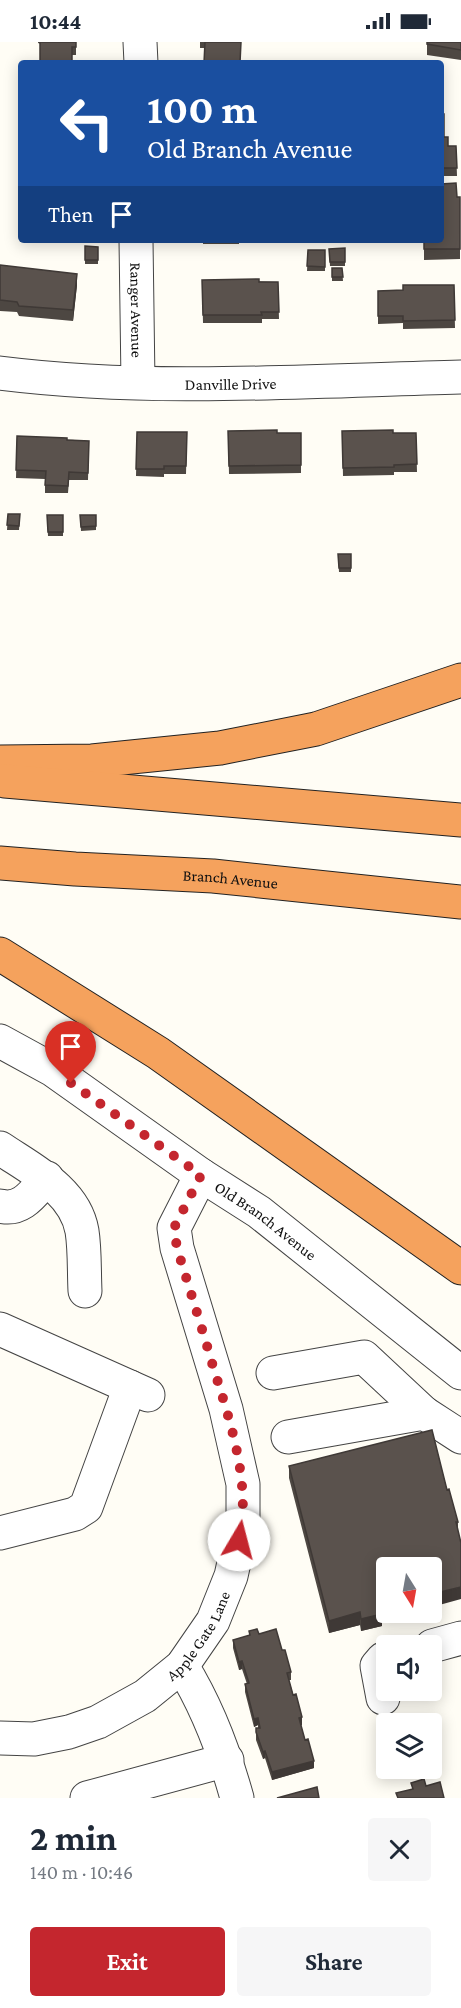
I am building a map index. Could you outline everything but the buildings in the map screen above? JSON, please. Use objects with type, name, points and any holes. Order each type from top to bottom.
[{"type":"highway","points":[[0,762],[92,761],[220,748],[316,729],[461,680]]},
{"type":"highway","points":[[0,781],[461,820]]},
{"type":"highway","name":"Branch Avenue","points":[[0,862],[75,869],[213,876],[461,902]]},
{"type":"highway","points":[[0,954],[158,1053],[461,1268]]},
{"type":"street","points":[[140,42],[141,60]]},
{"type":"street","name":"Ranger Avenue","points":[[136,243],[138,382]]},
{"type":"street","name":"Danville Drive","points":[[0,373],[39,378],[235,383],[461,376]]},
{"type":"street","name":"Old Branch Avenue","points":[[0,1041],[52,1070],[201,1175],[259,1212],[461,1373]]},
{"type":"street","points":[[0,1148],[47,1178],[73,1206],[82,1230],[85,1291]]},
{"type":"street","name":"Apple Gate Lane","points":[[0,1738],[34,1739],[69,1732],[98,1722],[145,1696],[182,1666],[213,1620],[231,1576],[243,1522],[243,1484],[226,1409],[177,1248],[174,1228],[201,1175]]},
{"type":"street","points":[[0,1206],[23,1204],[47,1178]]},
{"type":"street","points":[[273,1373],[364,1357],[393,1318]]},
{"type":"street","points":[[0,1329],[139,1391],[86,1507],[75,1515],[0,1533]]},
{"type":"street","points":[[364,1357],[424,1413],[461,1437]]},
{"type":"street","points":[[288,1437],[424,1413]]},
{"type":"street","points":[[442,1643],[461,1638]]},
{"type":"street","points":[[182,1666],[211,1719],[227,1760],[237,1798]]},
{"type":"street","points":[[87,1798],[227,1760]]},
{"type":"route","points":[[71,1083],[201,1175],[174,1228],[177,1248],[226,1409],[243,1484],[243,1522],[239,1540]]}]
